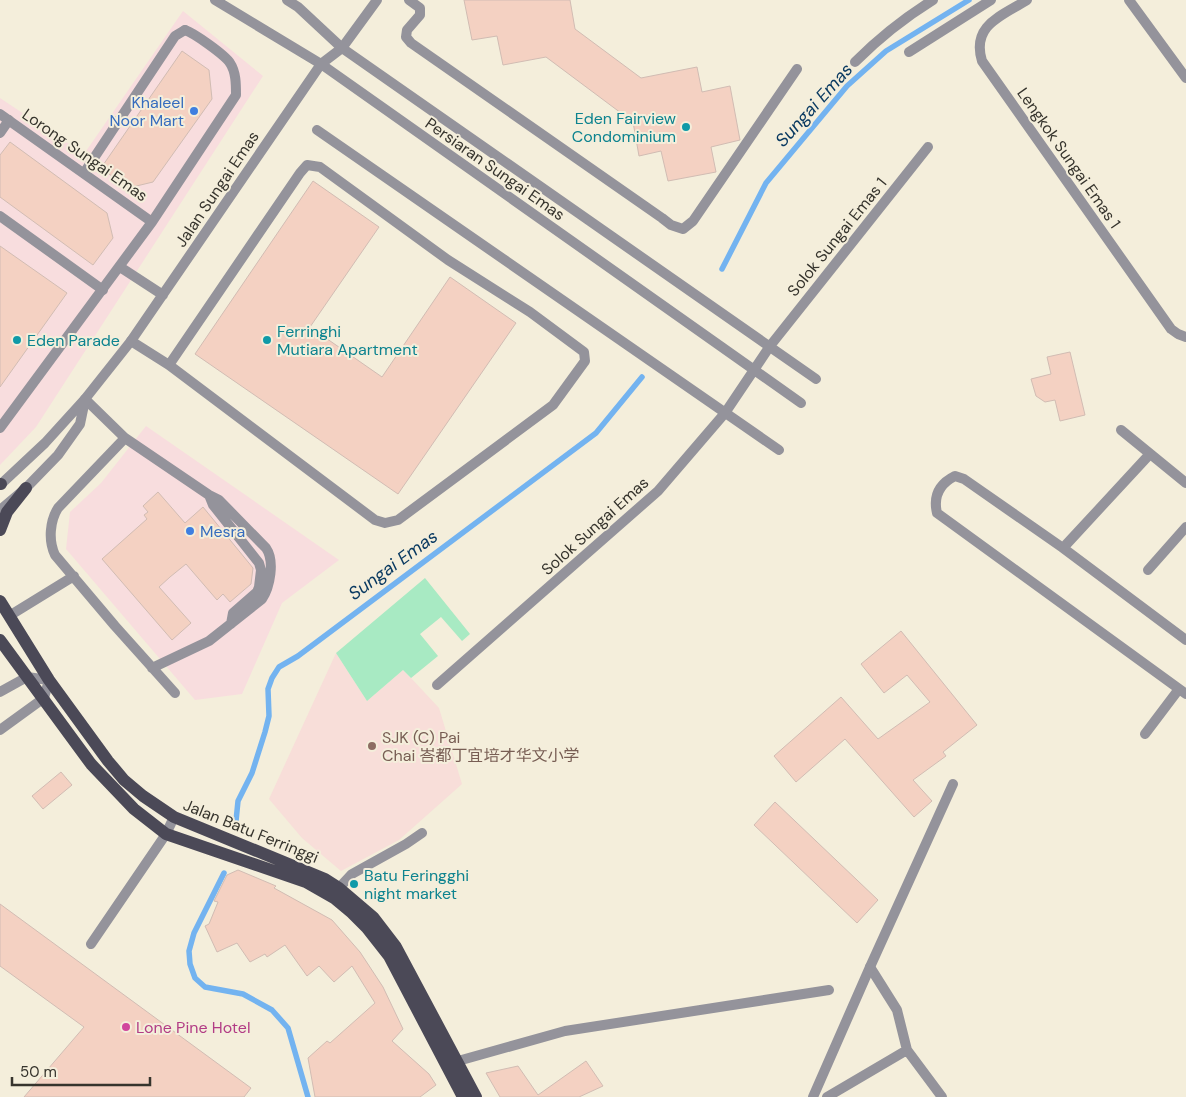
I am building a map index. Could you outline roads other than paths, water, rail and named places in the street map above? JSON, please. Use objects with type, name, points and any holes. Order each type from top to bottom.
[{"type":"main road","points":[[0,530],[8,512],[26,488]]},
{"type":"main road","name":"Jalan Batu Ferringgi","points":[[0,602],[49,680],[124,780],[174,817],[309,872],[336,893],[373,917],[396,947],[452,1063],[463,1097]]},
{"type":"main road","name":"Jalan Batu Ferringgi","points":[[0,640],[26,677],[44,698],[90,764],[134,809],[166,834],[336,893]]},
{"type":"main road","name":"Jalan Batu Ferringgi","points":[[452,1063],[476,1097]]},
{"type":"street","name":"Persiaran Sungai Emas","points":[[215,0],[321,64],[801,403]]},
{"type":"street","name":"Persiaran Sungai Emas","points":[[287,0],[298,7],[342,48],[816,379]]},
{"type":"street","name":"Jalan Sungai Emas","points":[[0,484],[45,443],[85,399],[131,341],[321,64],[342,48],[378,0]]},
{"type":"street","points":[[409,0],[420,8],[420,15],[408,30],[406,37],[411,43],[671,225],[683,229],[694,222],[797,69]]},
{"type":"street","points":[[855,62],[879,38],[933,0]]},
{"type":"street","points":[[909,52],[991,0]]},
{"type":"street","name":"Lengkok Sungai Emas 1","points":[[1028,0],[990,24],[982,32],[979,44],[982,61],[1171,329],[1186,337]]},
{"type":"street","points":[[1129,0],[1186,78]]},
{"type":"street","points":[[0,428],[152,222],[236,95],[236,80],[230,63],[193,33],[184,30],[175,36],[84,173]]},
{"type":"street","name":"Lorong Sungai Emas","points":[[0,114],[152,222]]},
{"type":"street","points":[[0,133],[9,120]]},
{"type":"street","points":[[317,130],[779,450]]},
{"type":"street","name":"Solok Sungai Emas 1","points":[[753,370],[928,147]]},
{"type":"street","points":[[131,341],[168,365],[375,520],[385,523],[398,520],[553,405],[585,361],[585,356],[584,352],[530,312],[448,260],[320,167],[307,165],[168,365]]},
{"type":"street","points":[[1,219],[102,290]]},
{"type":"street","points":[[120,267],[163,294]]},
{"type":"street","name":"Solok Sungai Emas","points":[[437,685],[658,491],[725,413],[753,370]]},
{"type":"street","name":"Jalan Sungai Emas","points":[[0,510],[26,488],[58,454],[80,424],[85,399]]},
{"type":"street","points":[[85,399],[125,438],[219,500],[266,548],[271,556],[266,592],[262,599],[209,641],[152,668]]},
{"type":"street","points":[[1121,430],[1149,455],[1186,483]]},
{"type":"street","points":[[125,438],[58,508],[55,513],[51,535],[52,548],[55,555],[174,693]]},
{"type":"street","points":[[1063,548],[1149,455]]},
{"type":"street","points":[[1145,734],[1183,692],[937,513],[936,494],[946,480],[955,476],[964,479],[1063,548],[1186,640]]},
{"type":"street","points":[[209,495],[212,505],[259,563],[261,570],[257,592],[233,613],[231,624]]},
{"type":"street","points":[[1148,570],[1186,527]]},
{"type":"street","points":[[9,616],[74,576]]},
{"type":"street","points":[[0,692],[26,677],[49,680],[44,698],[0,730]]},
{"type":"street","points":[[813,1097],[953,784]]},
{"type":"street","points":[[91,944],[166,834],[174,817]]},
{"type":"street","points":[[336,893],[352,874],[422,833]]},
{"type":"street","points":[[870,967],[897,1010],[907,1050],[942,1097]]},
{"type":"street","points":[[452,1063],[565,1031],[829,990]]},
{"type":"street","points":[[827,1097],[907,1050]]},
{"type":"waterway","name":"Sungai Emas","points":[[722,269],[766,183],[847,86],[886,51],[969,0]]},
{"type":"waterway","name":"Sungai Emas","points":[[236,821],[238,801],[252,773],[269,716],[268,689],[279,667],[298,656],[596,433],[642,377]]},
{"type":"waterway","name":"Sungai Emas","points":[[224,873],[194,933],[189,951],[190,964],[195,978],[205,987],[243,994],[272,1010],[288,1028],[308,1097]]},
{"type":"place","name":"Khaleel Noor Mart","points":[[194,111]]},
{"type":"place","name":"Eden Fairview Condominium","points":[[686,127]]},
{"type":"place","name":"Eden Parade","points":[[17,340]]},
{"type":"place","name":"Ferringhi Mutiara Apartment","points":[[267,340]]},
{"type":"place","name":"Mesra","points":[[190,531]]},
{"type":"place","name":"SJK (C) Pai Chai 峇都丁宜培才华文小学","points":[[372,746]]},
{"type":"place","name":"Batu Feringghi night market","points":[[354,884]]},
{"type":"place","name":"Lone Pine Hotel","points":[[126,1027]]}]
